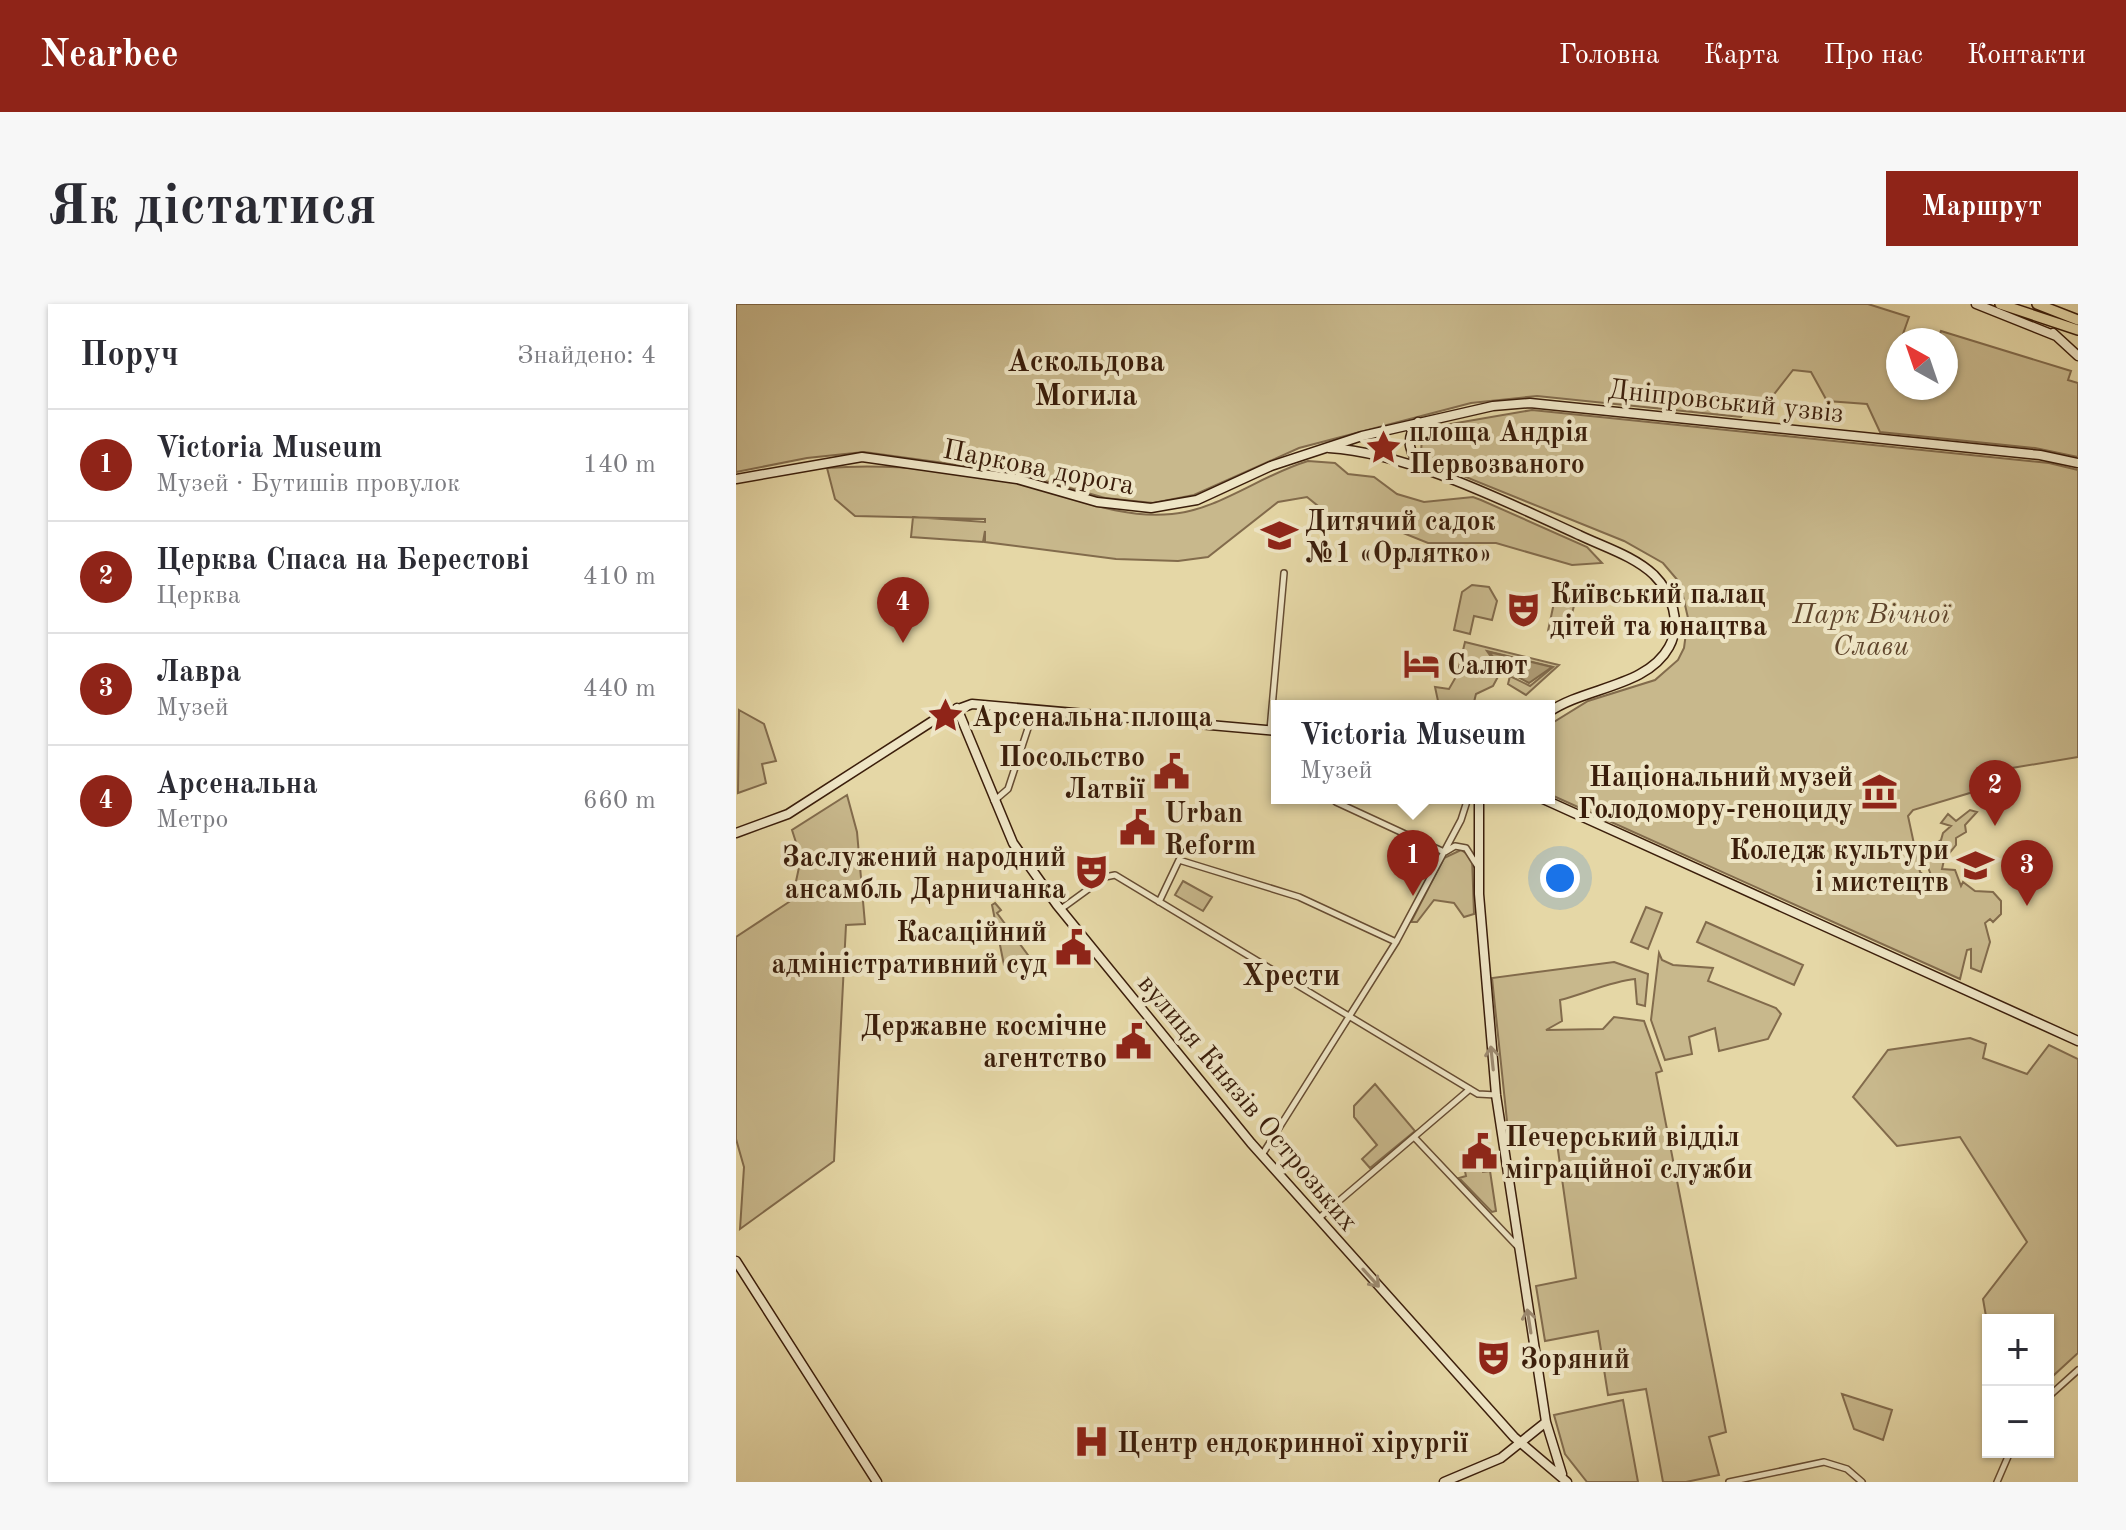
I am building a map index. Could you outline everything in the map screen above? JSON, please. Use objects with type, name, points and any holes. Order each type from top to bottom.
[{"type":"main road","points":[[1976,304],[2056,336]]},
{"type":"main road","points":[[2000,304],[2078,330]]},
{"type":"main road","points":[[2037,304],[2078,320]]},
{"type":"main road","points":[[2035,316],[2078,356]]},
{"type":"main road","name":"Дніпровський узвіз","points":[[1418,422],[1493,406],[1530,403],[2040,455],[2078,463]]},
{"type":"main road","points":[[1324,448],[1418,422]]},
{"type":"main road","points":[[1418,422],[1410,437],[1410,451],[1432,473]]},
{"type":"main road","points":[[1324,448],[1371,453],[1432,473],[1629,558],[1655,576],[1669,597],[1675,629],[1662,658],[1635,678],[1573,697],[1555,708]]},
{"type":"main road","name":"Паркова дорога","points":[[736,479],[862,457],[1017,479],[1097,502],[1151,508],[1197,500],[1271,466],[1324,448]]},
{"type":"main road","points":[[736,833],[788,814],[935,719],[957,708],[982,702],[1271,731]]},
{"type":"main road","name":"вулиця Князів Острозьких","points":[[957,708],[994,801],[1019,853],[1061,909],[1318,1219],[1522,1443],[1565,1480]]},
{"type":"main road","points":[[1480,804],[1478,868],[1496,1095],[1546,1422],[1565,1480]]},
{"type":"main road","points":[[1554,804],[2078,1041]]},
{"type":"main road","points":[[736,1261],[877,1482]]},
{"type":"main road","points":[[1444,1482],[1501,1458],[1546,1422]]},
{"type":"street","points":[[1275,700],[1284,573]]},
{"type":"street","points":[[994,801],[1008,789],[1035,709]]},
{"type":"street","points":[[1340,804],[1444,852],[1462,846],[1478,868]]},
{"type":"street","points":[[1262,1155],[1396,942],[1461,820],[1466,804]]},
{"type":"street","points":[[1159,902],[1179,860],[1299,897],[1396,942]]},
{"type":"street","points":[[1061,909],[1105,877],[1115,875],[1478,1094],[1496,1095]]},
{"type":"street","points":[[1318,1219],[1470,1089]]},
{"type":"street","points":[[1414,1137],[1518,1247]]},
{"type":"street","points":[[2054,1392],[2078,1370]]},
{"type":"street","points":[[1997,1482],[2007,1458]]},
{"type":"street","points":[[1729,1482],[1824,1462],[1847,1469],[1862,1482]]},
{"type":"green space","points":[[736,304],[1868,304],[1909,317],[1905,328],[1886,328],[1886,400],[1958,400],[1958,336],[2071,371],[2068,380],[2078,383],[2078,457],[2035,448],[1880,432],[1867,404],[1827,401],[1811,372],[1793,370],[1771,398],[1757,398],[1741,417],[1537,396],[1471,403],[1299,448],[1194,495],[1153,503],[1105,498],[1017,473],[864,452],[807,458],[736,472]]},
{"type":"green space","name":"Парк Вічної Слави","points":[[1532,410],[2049,463],[2078,470],[2078,757],[2000,770],[1983,789],[1913,810],[1908,816],[1920,872],[1925,876],[1931,875],[1925,860],[1927,849],[1941,840],[1943,833],[1951,826],[1941,823],[1948,814],[1956,821],[1970,810],[1977,812],[1965,825],[1966,832],[1956,838],[1956,845],[1944,860],[1942,869],[1955,870],[1961,886],[1963,882],[1975,891],[1993,892],[2001,901],[2001,914],[1993,922],[1990,919],[1985,923],[1990,942],[1981,972],[1971,968],[1971,949],[1967,950],[1960,979],[1555,797],[1555,721],[1588,701],[1655,680],[1678,660],[1684,648],[1688,618],[1680,583],[1663,563],[1624,541],[1436,465],[1421,453],[1422,437],[1445,425]]},
{"type":"green space","points":[[1308,461],[1335,463],[1348,474],[1374,477],[1397,494],[1424,502],[1473,497],[1587,547],[1602,563],[1572,565],[1496,543],[1428,543],[1361,516],[1327,525],[1318,506],[1307,497],[1278,502],[1208,557],[1178,561],[1116,559],[985,542],[985,531],[983,542],[911,537],[913,517],[855,516],[835,499],[827,468],[904,468],[959,473],[1011,481],[1119,511],[1154,515],[1206,506]],"holes":[[[920,518],[985,519],[985,522]]]},
{"type":"green space","points":[[1472,585],[1489,587],[1497,601],[1492,620],[1474,616],[1470,634],[1454,630],[1462,592]]},
{"type":"green space","points":[[1555,598],[1575,601],[1567,636],[1548,631]]},
{"type":"green space","points":[[1465,642],[1559,665],[1526,695],[1508,684],[1510,676],[1530,686],[1553,667],[1487,651],[1501,671],[1493,686],[1476,694],[1474,700],[1438,700],[1435,687],[1449,689],[1457,675]]},
{"type":"green space","points":[[739,710],[764,724],[776,761],[762,764],[766,783],[738,793]]},
{"type":"green space","points":[[847,795],[857,832],[865,924],[846,925],[834,1161],[740,1229],[744,1167],[736,1139],[736,937],[792,900],[801,858],[792,830]]},
{"type":"green space","points":[[1461,850],[1472,857],[1474,914],[1464,917],[1454,903],[1434,900],[1417,922],[1411,922],[1444,858]]},
{"type":"green space","points":[[1183,881],[1212,897],[1203,911],[1175,895]]},
{"type":"green space","points":[[995,903],[1001,910],[997,913],[1028,955],[1011,968],[1004,965],[992,905]]},
{"type":"green space","points":[[1646,907],[1662,913],[1648,949],[1631,942]]},
{"type":"green space","points":[[1706,922],[1803,965],[1794,985],[1697,942]]},
{"type":"green space","points":[[1659,953],[1662,960],[1673,965],[1713,968],[1708,981],[1776,1008],[1781,1014],[1768,1039],[1719,1051],[1715,1028],[1689,1037],[1692,1054],[1665,1060],[1651,1020]]},
{"type":"green space","points":[[1614,962],[1648,974],[1645,1006],[1637,1004],[1635,979],[1617,982],[1560,1000],[1562,1021],[1546,1030],[1603,1029],[1614,1017],[1644,1021],[1662,1071],[1656,1073],[1726,1432],[1709,1437],[1719,1475],[1686,1482],[1663,1482],[1646,1389],[1608,1395],[1598,1331],[1545,1341],[1536,1286],[1576,1278],[1556,1136],[1509,1140],[1492,978]]},
{"type":"green space","points":[[1970,1038],[1986,1044],[1983,1058],[2027,1074],[2049,1045],[2078,1059],[2078,1353],[2054,1375],[2054,1314],[1986,1314],[1983,1299],[2027,1242],[1960,1137],[1897,1146],[1853,1097],[1888,1050]]},
{"type":"green space","points":[[1375,1084],[1415,1131],[1370,1168],[1362,1159],[1377,1145],[1354,1117],[1354,1106]]},
{"type":"green space","points":[[1480,1159],[1483,1172],[1490,1171],[1496,1211],[1492,1212],[1459,1178],[1466,1176],[1463,1162]]},
{"type":"green space","points":[[1842,1394],[1892,1410],[1883,1440],[1854,1429]]},
{"type":"green space","points":[[1623,1400],[1638,1482],[1587,1482],[1565,1454],[1554,1415]]},
{"type":"shaded area","points":[[1489,652],[1552,667],[1529,683],[1503,669]]},
{"type":"place","name":"площа Андрія Первозваного","points":[[1383,447]]},
{"type":"place","name":"Дитячий садок №1 «Орлятко»","points":[[1279,536]]},
{"type":"place","name":"Київський палац дітей та юнацтва","points":[[1524,609]]},
{"type":"place","name":"Арсенальна","points":[[903,643]]},
{"type":"place","name":"Салют","points":[[1421,664]]},
{"type":"place","name":"Арсенальна площа","points":[[946,716]]},
{"type":"place","name":"Посольство Латвії","points":[[1171,772]]},
{"type":"place","name":"Національний музей Голодомору-геноциду","points":[[1879,792]]},
{"type":"place","name":"Церква Спаса на Берестові","points":[[1995,826]]},
{"type":"place","name":"Urban Reform","points":[[1138,828]]},
{"type":"place","name":"Коледж культури і мистецтв","points":[[1975,865]]},
{"type":"place","name":"Заслужений народний ансамбль Дарничанка","points":[[1092,872]]},
{"type":"place","name":"Victoria Museum","points":[[1413,896]]},
{"type":"place","name":"Лавра","points":[[2027,906]]},
{"type":"place","name":"Касаційний адміністративний суд","points":[[1073,947]]},
{"type":"place","name":"Державне космічне агентство","points":[[1133,1041]]},
{"type":"place","name":"Печерський відділ міграційної служби","points":[[1479,1152]]},
{"type":"place","name":"Зоряний","points":[[1494,1358]]},
{"type":"place","name":"Центр ендокринної хірургії","points":[[1091,1442]]},
{"type":"district","name":"Аскольдова Могила","points":[[1086,378]]},
{"type":"district","name":"Хрести","points":[[1291,975]]}]
